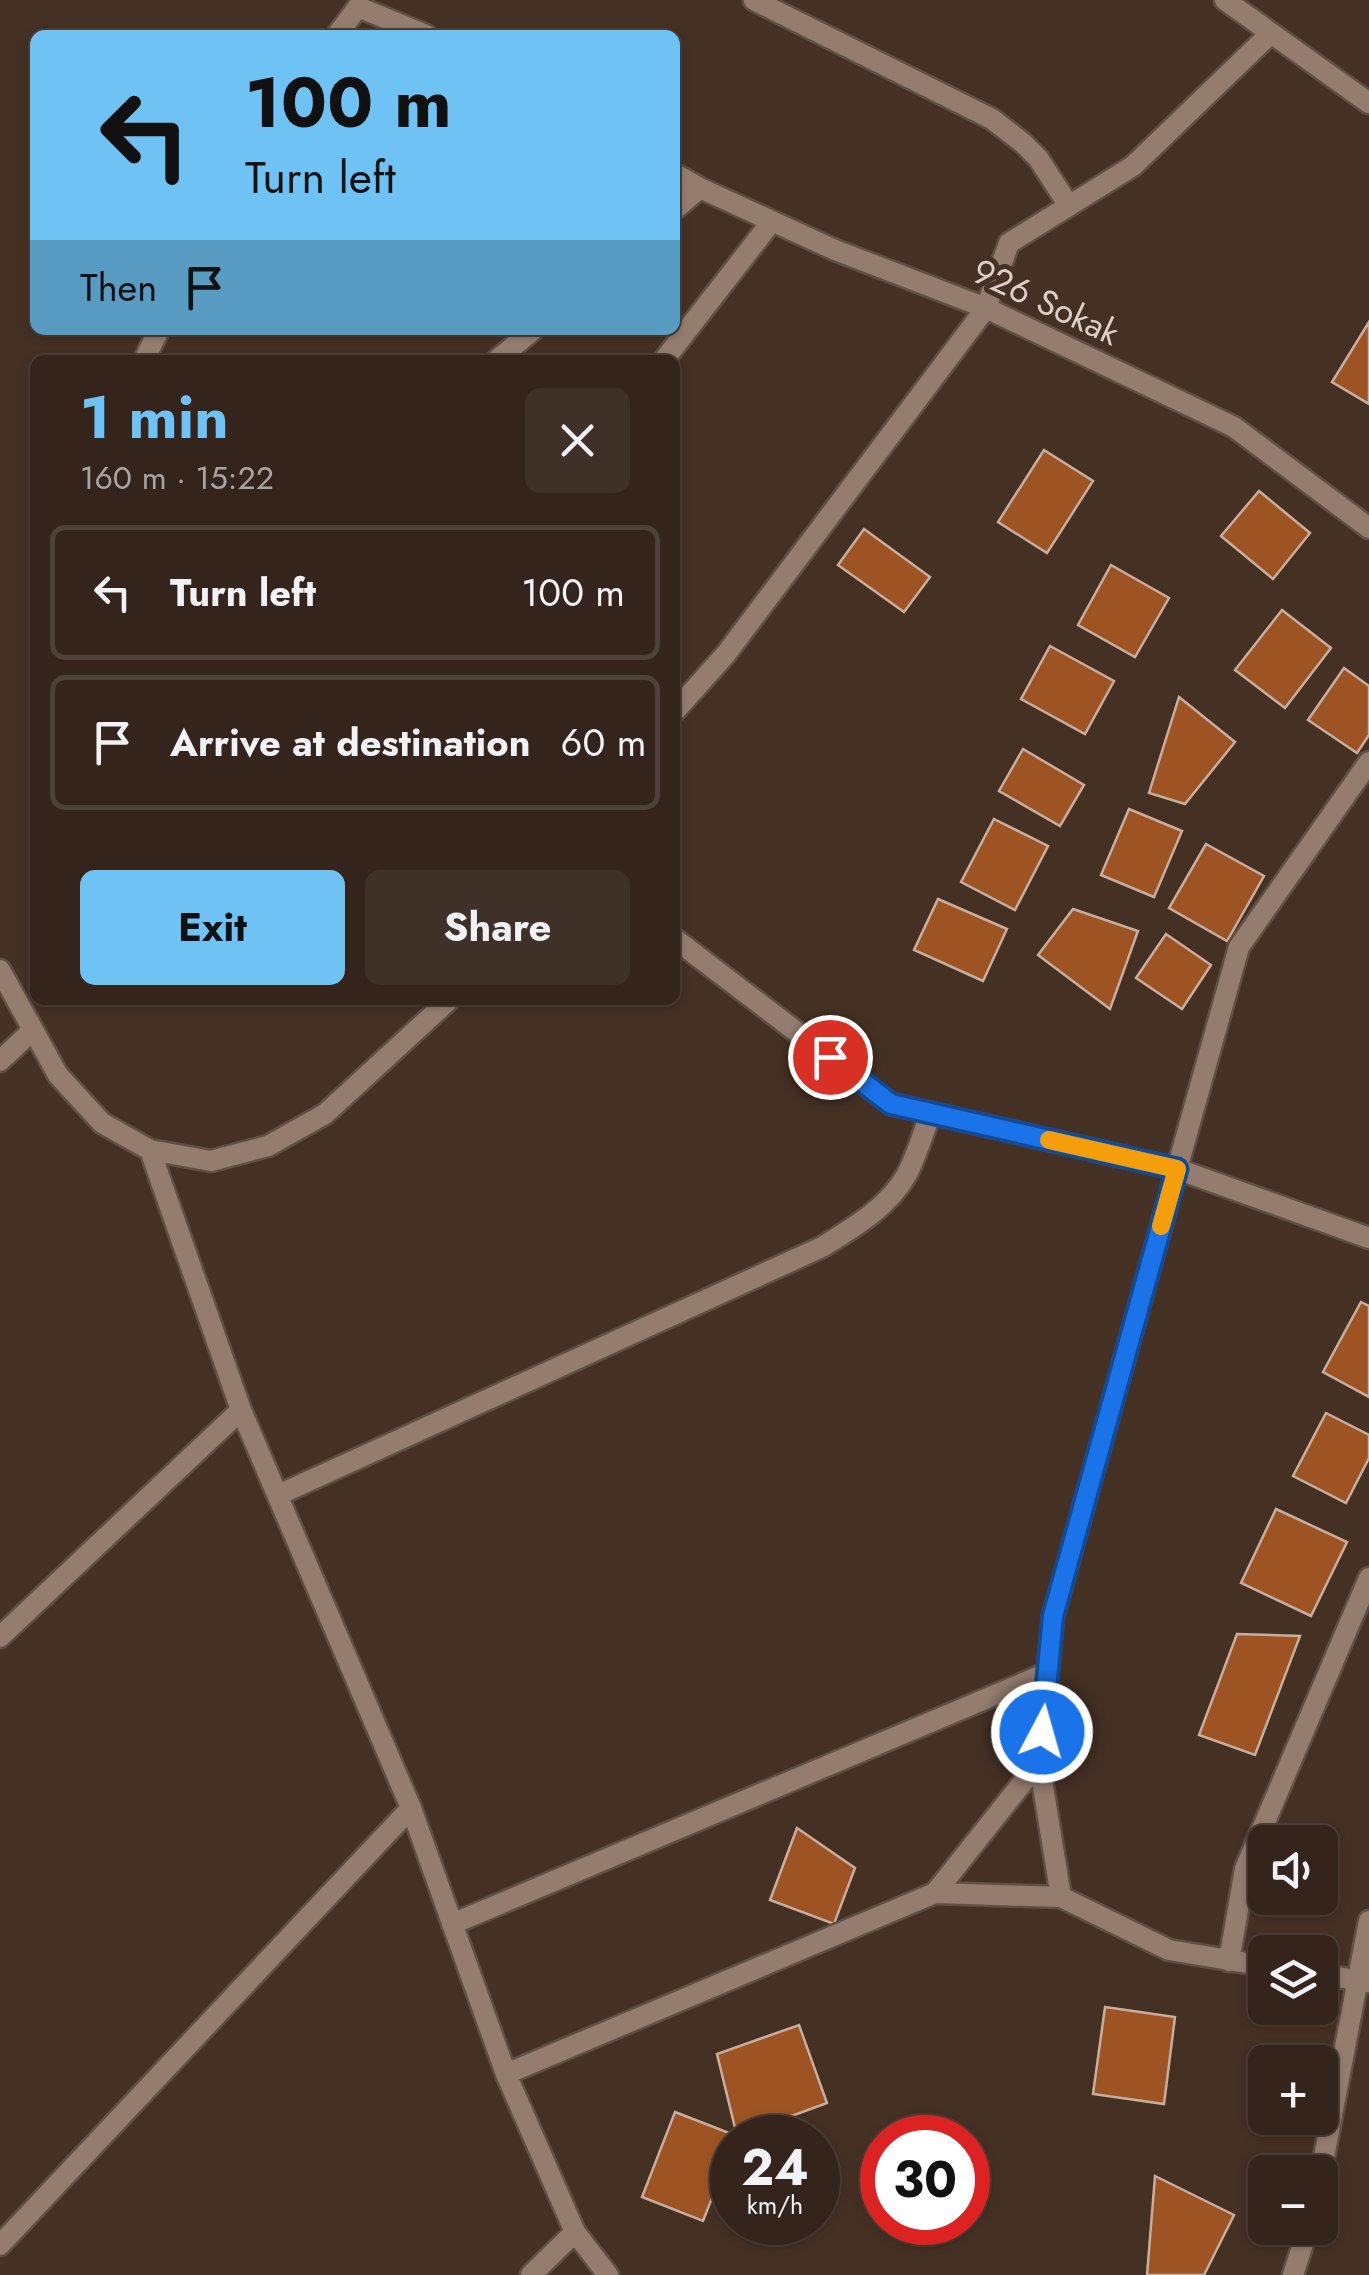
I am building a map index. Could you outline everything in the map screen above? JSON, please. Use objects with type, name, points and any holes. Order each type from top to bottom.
[{"type":"street","points":[[754,0],[992,119],[1038,158],[1069,206]]},
{"type":"street","points":[[1225,0],[1369,103]]},
{"type":"street","points":[[342,30],[360,4],[415,30]]},
{"type":"street","points":[[680,705],[726,654],[986,308],[1008,243],[1133,166],[1271,33]]},
{"type":"street","name":"926 Sokak","points":[[680,177],[835,250],[986,308],[1234,427],[1369,528]]},
{"type":"street","points":[[680,205],[700,188]]},
{"type":"street","points":[[668,355],[772,221]]},
{"type":"street","points":[[502,355],[526,335]]},
{"type":"street","points":[[1061,1897],[1039,1762],[1053,1616],[1239,948],[1369,762]]},
{"type":"street","points":[[680,943],[891,1104],[1177,1169],[1369,1238]]},
{"type":"street","points":[[0,970],[58,1075],[102,1123],[150,1150],[210,1162],[268,1146],[325,1114],[444,1005]]},
{"type":"street","points":[[0,1061],[33,1030]]},
{"type":"street","points":[[278,1494],[847,1232],[890,1196],[907,1174],[931,1113]]},
{"type":"street","points":[[150,1150],[242,1410],[411,1808],[506,2074],[575,2232],[608,2275]]},
{"type":"street","points":[[0,1637],[242,1410]]},
{"type":"street","points":[[1229,1961],[1245,1869],[1369,1578]]},
{"type":"street","points":[[452,1924],[1048,1673]]},
{"type":"street","points":[[935,1893],[1039,1762]]},
{"type":"street","points":[[0,2245],[411,1808]]},
{"type":"street","points":[[506,2074],[935,1893],[1061,1897],[1169,1950],[1248,1964]]},
{"type":"street","points":[[1325,2155],[1363,1981],[1369,1921]]},
{"type":"street","points":[[1338,1977],[1363,1981]]},
{"type":"street","points":[[531,2275],[575,2232]]},
{"type":"street","points":[[1293,2275],[1303,2245]]},
{"type":"building","points":[[1369,322],[1369,404],[1332,382]]},
{"type":"building","points":[[1044,450],[1093,481],[1047,553],[998,522]]},
{"type":"building","points":[[1259,491],[1310,533],[1273,579],[1221,536]]},
{"type":"building","points":[[864,529],[930,577],[904,612],[838,565]]},
{"type":"building","points":[[1111,565],[1169,598],[1135,657],[1078,625]]},
{"type":"building","points":[[1282,610],[1331,648],[1285,708],[1235,670]]},
{"type":"building","points":[[1050,646],[1114,681],[1085,734],[1021,699]]},
{"type":"building","points":[[1344,668],[1369,686],[1369,735],[1357,753],[1308,720]]},
{"type":"building","points":[[1179,697],[1235,742],[1185,804],[1149,793]]},
{"type":"building","points":[[1023,749],[1084,785],[1060,826],[999,791]]},
{"type":"building","points":[[1129,809],[1182,831],[1154,897],[1101,875]]},
{"type":"building","points":[[994,819],[1048,846],[1015,910],[961,882]]},
{"type":"building","points":[[1206,844],[1264,876],[1227,941],[1169,908]]},
{"type":"building","points":[[938,899],[1007,929],[983,981],[914,950]]},
{"type":"building","points":[[1073,909],[1138,931],[1110,1009],[1038,955]]},
{"type":"building","points":[[1166,934],[1211,965],[1182,1009],[1136,978]]},
{"type":"building","points":[[1361,1302],[1369,1306],[1369,1397],[1323,1372]]},
{"type":"building","points":[[1326,1413],[1369,1435],[1369,1458],[1346,1503],[1293,1476]]},
{"type":"building","points":[[1276,1509],[1347,1542],[1311,1616],[1241,1583]]},
{"type":"building","points":[[1237,1634],[1300,1636],[1255,1755],[1199,1735]]},
{"type":"building","points":[[797,1828],[855,1868],[834,1924],[770,1900]]},
{"type":"building","points":[[1105,2007],[1175,2017],[1164,2104],[1093,2094]]},
{"type":"building","points":[[799,2025],[827,2103],[794,2115],[732,2115],[717,2054]]},
{"type":"building","points":[[675,2112],[710,2126],[710,2203],[703,2221],[642,2197]]},
{"type":"building","points":[[1155,2176],[1234,2215],[1204,2275],[1147,2275]]},
{"type":"slow traffic","points":[[1049,1140],[1177,1169],[1161,1226]]},
{"type":"route","points":[[830,1057],[891,1104],[1177,1169],[1053,1616],[1042,1732]]}]
